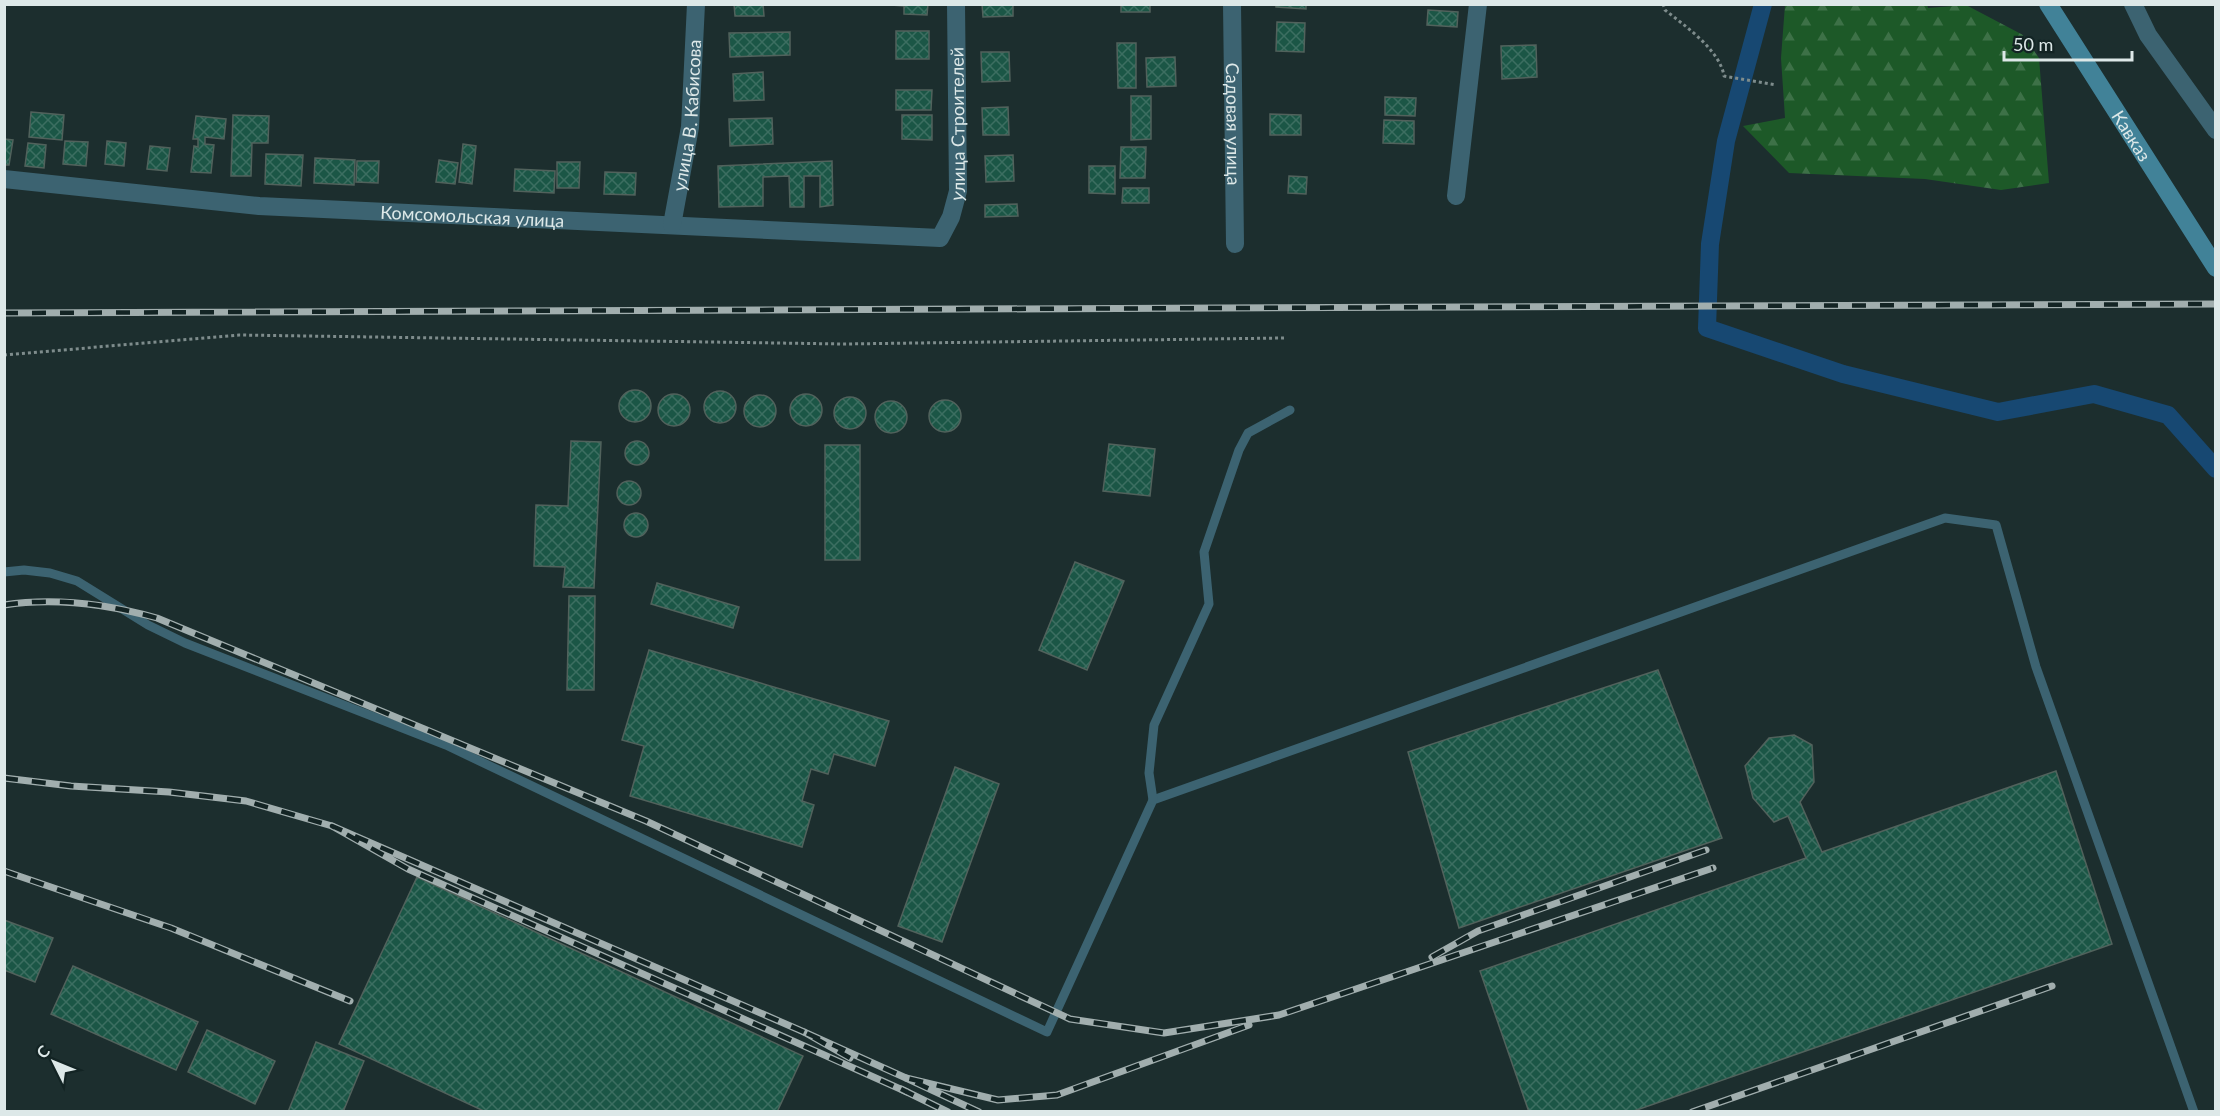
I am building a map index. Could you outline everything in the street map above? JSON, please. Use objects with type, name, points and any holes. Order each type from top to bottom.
[{"type":"main road","name":"Кавказ","points":[[2048,4],[2216,268]]},
{"type":"street","name":"улица В. Кабисова","points":[[672,225],[690,127],[696,4]]},
{"type":"street","name":"улица Строителей","points":[[940,238],[951,217],[958,191],[956,4]]},
{"type":"street","name":"Садовая улица","points":[[1232,4],[1235,244]]},
{"type":"street","points":[[1456,196],[1478,4]]},
{"type":"street","points":[[2133,4],[2148,35],[2216,130]]},
{"type":"street","name":"Комсомольская улица","points":[[4,179],[259,206],[940,238]]},
{"type":"lane","points":[[4,572],[24,570],[50,573],[77,581],[148,625],[185,643],[446,745],[1047,1032],[1153,800],[1149,773],[1154,725],[1209,604],[1204,552],[1239,450],[1248,433],[1290,410]]},
{"type":"lane","points":[[1153,800],[1945,518],[1996,525],[2036,667],[2194,1112]]},
{"type":"path","points":[[1663,4],[1665,10],[1697,35],[1723,67],[1724,76],[1776,85]]},
{"type":"path","points":[[4,355],[239,335],[844,344],[1284,338]]},
{"type":"green space","points":[[1927,4],[1928,8],[1966,5],[2023,35],[2039,58],[2049,183],[2001,190],[1925,179],[1789,173],[1743,126],[1785,118],[1781,58],[1785,5]]},
{"type":"building","points":[[734,4],[763,4],[764,16],[735,16]]},
{"type":"building","points":[[878,4],[928,4],[927,15],[904,14],[904,6]]},
{"type":"building","points":[[982,4],[1013,4],[1013,16],[983,17]]},
{"type":"building","points":[[1121,4],[1150,4],[1150,12],[1121,12]]},
{"type":"building","points":[[1276,4],[1306,4],[1306,9],[1276,7]]},
{"type":"building","points":[[1428,10],[1458,12],[1457,27],[1427,25]]},
{"type":"building","points":[[1277,22],[1305,23],[1304,52],[1276,51]]},
{"type":"building","points":[[896,31],[929,31],[929,59],[896,59]]},
{"type":"building","points":[[790,32],[790,55],[730,57],[729,33]]},
{"type":"building","points":[[1117,43],[1136,43],[1136,88],[1118,88]]},
{"type":"building","points":[[1536,45],[1537,77],[1502,79],[1501,46]]},
{"type":"building","points":[[981,52],[1009,52],[1010,81],[982,82]]},
{"type":"building","points":[[1175,57],[1176,86],[1147,87],[1146,58]]},
{"type":"building","points":[[763,72],[764,100],[734,101],[733,74]]},
{"type":"building","points":[[896,90],[932,90],[931,110],[896,110]]},
{"type":"building","points":[[1131,96],[1151,96],[1151,139],[1131,140]]},
{"type":"building","points":[[1385,97],[1416,98],[1415,116],[1385,115]]},
{"type":"building","points":[[1008,107],[1009,135],[983,135],[982,108]]},
{"type":"building","points":[[31,112],[64,115],[62,140],[29,137]]},
{"type":"building","points":[[1270,114],[1301,115],[1301,135],[1270,135]]},
{"type":"building","points":[[233,115],[269,116],[268,143],[252,143],[251,176],[231,176]]},
{"type":"building","points":[[902,115],[932,115],[932,140],[902,139]]},
{"type":"building","points":[[196,116],[226,119],[224,139],[205,137],[205,144],[214,145],[211,173],[191,172],[194,146],[198,147],[198,139],[193,139]]},
{"type":"building","points":[[772,118],[773,144],[730,146],[729,119]]},
{"type":"building","points":[[1384,120],[1414,121],[1414,144],[1383,143]]},
{"type":"building","points":[[4,139],[13,140],[9,165],[4,165]]},
{"type":"building","points":[[65,141],[88,142],[86,166],[63,164]]},
{"type":"building","points":[[107,141],[126,143],[124,166],[105,164]]},
{"type":"building","points":[[28,143],[46,145],[44,168],[25,166]]},
{"type":"building","points":[[463,144],[476,146],[472,184],[459,182]]},
{"type":"building","points":[[150,146],[170,148],[167,171],[147,169]]},
{"type":"building","points":[[1121,147],[1146,147],[1145,178],[1120,178]]},
{"type":"building","points":[[266,154],[303,155],[301,186],[265,184]]},
{"type":"building","points":[[1013,155],[1014,181],[986,182],[985,156]]},
{"type":"building","points":[[315,158],[355,160],[354,185],[314,183]]},
{"type":"building","points":[[439,160],[458,163],[455,184],[436,182]]},
{"type":"building","points":[[357,161],[379,161],[378,183],[356,182]]},
{"type":"building","points":[[832,161],[833,205],[820,207],[820,176],[804,176],[804,207],[790,207],[789,176],[763,177],[763,206],[719,207],[718,166]]},
{"type":"building","points":[[557,162],[580,162],[579,188],[557,188]]},
{"type":"building","points":[[1089,166],[1115,166],[1115,194],[1089,193]]},
{"type":"building","points":[[515,169],[555,171],[554,193],[514,191]]},
{"type":"building","points":[[605,172],[636,173],[635,195],[604,194]]},
{"type":"building","points":[[1289,176],[1307,177],[1306,194],[1288,193]]},
{"type":"building","points":[[1123,188],[1149,188],[1149,203],[1122,203]]},
{"type":"building","points":[[1017,204],[1018,216],[985,217],[985,205]]},
{"type":"building","points":[[635,390],[646,395],[651,406],[646,417],[635,422],[624,417],[619,406],[624,395]]},
{"type":"building","points":[[720,391],[731,396],[736,407],[731,418],[720,423],[709,418],[704,407],[709,396]]},
{"type":"building","points":[[674,394],[685,399],[690,410],[685,421],[674,426],[663,421],[658,410],[663,399]]},
{"type":"building","points":[[806,394],[817,399],[822,410],[817,421],[806,426],[795,421],[790,410],[795,399]]},
{"type":"building","points":[[760,395],[771,400],[776,411],[771,422],[760,427],[749,422],[744,411],[749,400]]},
{"type":"building","points":[[850,397],[861,402],[866,413],[861,424],[850,429],[839,424],[834,413],[839,402]]},
{"type":"building","points":[[945,400],[956,405],[961,416],[956,427],[945,432],[934,427],[929,416],[934,405]]},
{"type":"building","points":[[891,401],[902,406],[907,417],[902,428],[891,433],[880,428],[875,417],[880,406]]},
{"type":"building","points":[[571,441],[601,442],[594,588],[563,587],[565,567],[534,566],[536,505],[568,506]]},
{"type":"building","points":[[637,441],[646,444],[649,453],[646,462],[637,465],[628,462],[625,453],[628,444]]},
{"type":"building","points":[[1109,444],[1155,449],[1150,496],[1103,491]]},
{"type":"building","points":[[825,445],[860,445],[860,560],[825,560]]},
{"type":"building","points":[[629,481],[634,482],[640,488],[640,498],[634,504],[629,505],[624,504],[618,498],[617,493],[618,488],[624,482]]},
{"type":"building","points":[[636,513],[641,514],[647,520],[647,530],[641,536],[636,537],[631,536],[625,530],[624,525],[625,520],[631,514]]},
{"type":"building","points":[[1075,562],[1124,581],[1087,670],[1039,650]]},
{"type":"building","points":[[657,583],[739,607],[733,628],[651,604]]},
{"type":"building","points":[[569,596],[595,596],[594,690],[567,690]]},
{"type":"building","points":[[649,650],[889,721],[875,766],[834,754],[828,774],[811,769],[802,801],[814,805],[802,847],[630,796],[644,746],[622,740]]},
{"type":"building","points":[[1658,670],[1722,838],[1459,928],[1408,752]]},
{"type":"building","points":[[1794,735],[1812,745],[1814,782],[1800,802],[1822,852],[2056,771],[2112,944],[1631,1112],[1529,1112],[1480,971],[1806,858],[1788,816],[1774,822],[1753,798],[1745,766],[1769,738]]},
{"type":"building","points":[[955,767],[999,784],[942,942],[898,926]]},
{"type":"building","points":[[417,877],[803,1056],[777,1112],[486,1112],[339,1044]]},
{"type":"building","points":[[4,920],[53,938],[35,982],[4,970]]},
{"type":"building","points":[[73,966],[198,1022],[176,1070],[51,1014]]},
{"type":"building","points":[[207,1030],[275,1061],[255,1104],[188,1072]]},
{"type":"building","points":[[316,1042],[364,1061],[343,1112],[288,1112]]},
{"type":"waterway","points":[[1763,4],[1726,141],[1710,244],[1707,328],[1843,374],[1998,412],[2094,394],[2168,415],[2216,469]]},
{"type":"railway","points":[[4,313],[2216,304]]},
{"type":"railway","points":[[4,605],[43,602],[81,603],[157,618],[646,821],[1070,1019],[1164,1033],[1279,1015],[1713,868]]},
{"type":"railway","points":[[4,778],[246,801],[332,826]]},
{"type":"railway","points":[[804,1032],[332,826],[408,869],[907,1092]]},
{"type":"railway","points":[[1432,957],[1478,931],[1706,850]]},
{"type":"railway","points":[[4,871],[171,928],[350,1001]]},
{"type":"railway","points":[[1692,1112],[2052,986]]},
{"type":"railway","points":[[979,1112],[906,1078],[998,1100],[1057,1095],[1249,1025]]},
{"type":"railway","points":[[850,1058],[804,1032],[906,1078]]},
{"type":"railway","points":[[901,1089],[948,1112]]}]
